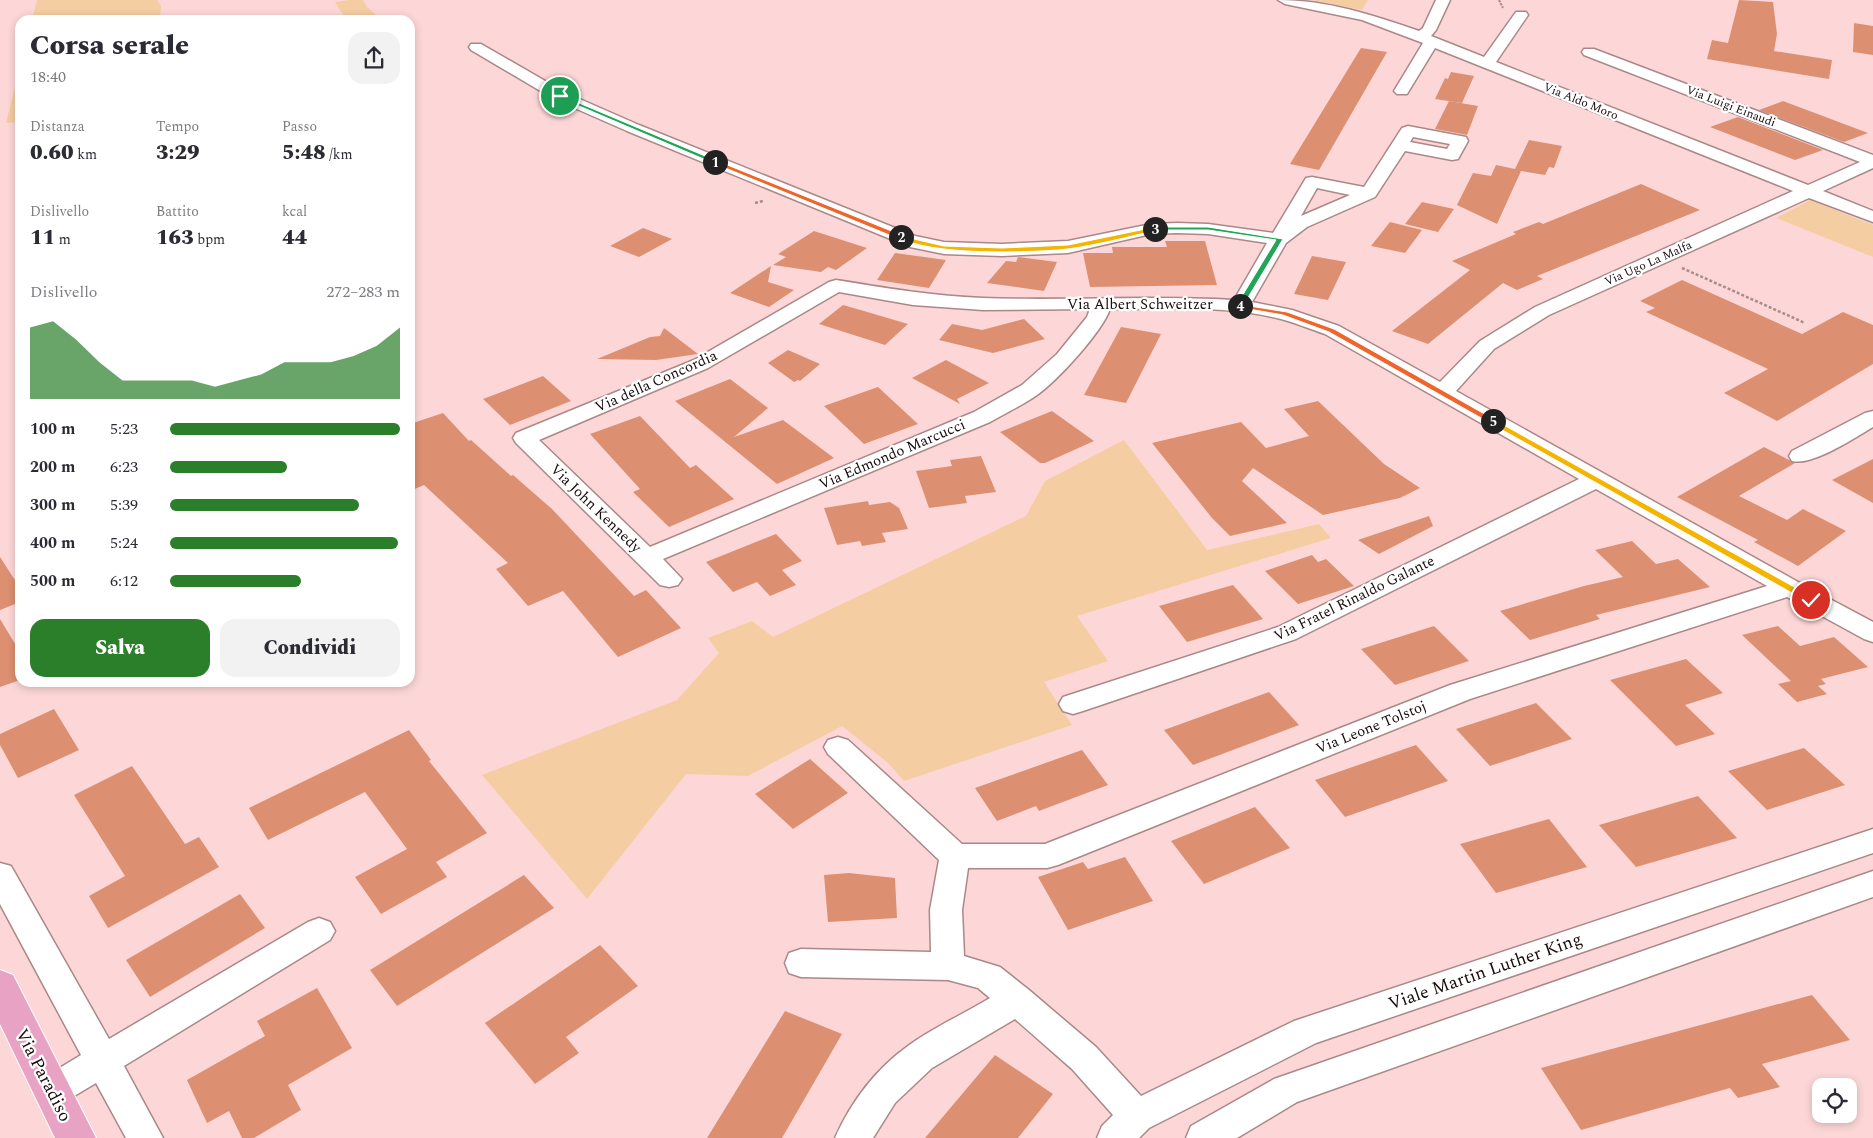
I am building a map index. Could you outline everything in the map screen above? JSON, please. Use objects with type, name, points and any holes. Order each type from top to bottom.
[{"type":"main road","name":"Via Paradiso","points":[[0,986],[76,1138]]},
{"type":"street","name":"Via Aldo Moro","points":[[1285,0],[1366,17],[1426,39],[1873,217]]},
{"type":"street","points":[[1402,90],[1443,0]]},
{"type":"street","points":[[1487,64],[1521,15]]},
{"type":"street","points":[[476,47],[569,100],[848,217],[910,241],[944,248],[1002,250],[1068,247],[1152,229],[1178,228],[1208,228],[1280,239],[1301,223],[1369,193],[1400,145]]},
{"type":"street","name":"Via Luigi Einaudi","points":[[1589,52],[1873,161]]},
{"type":"street","name":"Via Ugo La Malfa","points":[[1442,393],[1486,345],[1542,311],[1873,161]]},
{"type":"street","points":[[1240,306],[1312,182],[1369,193]]},
{"type":"street","name":"Via Albert Schweitzer","points":[[836,286],[912,298],[983,304],[1188,303],[1240,306],[1285,314],[1332,330],[1789,588],[1873,633]]},
{"type":"street","name":"Via della Concordia","points":[[524,438],[701,364],[836,286]]},
{"type":"street","name":"Via Edmondo Marcucci","points":[[647,557],[982,416],[1030,390],[1064,358],[1092,325],[1097,318],[1102,303]]},
{"type":"street","points":[[1800,456],[1834,440],[1873,418]]},
{"type":"street","name":"Via John Kennedy","points":[[524,438],[669,579]]},
{"type":"street","name":"Via Fratel Rinaldo Galante","points":[[1073,704],[1287,633],[1598,479]]},
{"type":"street","name":"Via Leone Tolstoj","points":[[955,856],[1047,856],[1460,692],[1789,588]]},
{"type":"street","points":[[838,747],[955,856],[946,910],[948,966]]},
{"type":"street","name":"Viale Martin Luther King","points":[[1126,1127],[1306,1032],[1873,840]]},
{"type":"street","points":[[1204,1138],[1286,1090],[1873,884]]},
{"type":"street","points":[[4,890],[145,1138]]},
{"type":"street","points":[[52,1091],[319,931]]},
{"type":"street","points":[[801,963],[948,966],[988,977],[1018,1000],[1084,1058],[1126,1127]]},
{"type":"street","points":[[853,1138],[882,1092],[920,1057],[1018,1000]]},
{"type":"path","points":[[1499,0],[1505,10]]},
{"type":"path","points":[[1658,258],[1805,323]]},
{"type":"shaded area","points":[[37,0],[157,0],[161,6],[160,15],[33,15]]},
{"type":"shaded area","points":[[363,0],[367,7],[376,15],[343,15],[335,2]]},
{"type":"shaded area","points":[[1312,0],[1368,0],[1362,10]]},
{"type":"shaded area","points":[[15,87],[15,122],[6,123]]},
{"type":"shaded area","points":[[1810,200],[1873,225],[1873,257],[1776,218]]},
{"type":"shaded area","points":[[1124,440],[1207,550],[1319,524],[1331,538],[1077,616],[1108,661],[1044,682],[1072,725],[904,781],[887,762],[842,726],[748,776],[686,774],[587,899],[482,775],[677,700],[719,653],[708,638],[752,621],[773,637],[1026,516],[1045,481]]},
{"type":"building","points":[[1739,0],[1773,2],[1777,34],[1774,51],[1832,60],[1829,79],[1707,59],[1712,40],[1728,43]]},
{"type":"building","points":[[1854,23],[1873,26],[1873,55],[1853,52]]},
{"type":"building","points":[[1361,48],[1387,52],[1319,170],[1290,164]]},
{"type":"building","points":[[1451,72],[1474,76],[1462,103],[1435,99],[1445,78],[1448,79]]},
{"type":"building","points":[[1449,101],[1478,106],[1467,135],[1435,129]]},
{"type":"building","points":[[1783,101],[1868,133],[1844,142],[1759,110]]},
{"type":"building","points":[[1738,117],[1823,150],[1795,160],[1710,127]]},
{"type":"building","points":[[1529,140],[1562,146],[1554,168],[1549,167],[1545,175],[1521,171],[1497,224],[1457,205],[1473,173],[1491,176],[1496,165],[1515,169]]},
{"type":"building","points":[[1641,184],[1700,210],[1537,276],[1543,279],[1517,290],[1503,283],[1428,344],[1392,331],[1470,270],[1452,261],[1516,234],[1513,232],[1539,222],[1543,224]]},
{"type":"building","points":[[1422,202],[1454,209],[1438,232],[1405,224]]},
{"type":"building","points":[[1390,222],[1422,230],[1405,253],[1371,246]]},
{"type":"building","points":[[643,228],[672,239],[639,257],[610,246]]},
{"type":"building","points":[[814,231],[867,248],[836,270],[828,267],[821,272],[773,265],[786,257],[778,254]]},
{"type":"building","points":[[1165,241],[1205,241],[1217,285],[1090,287],[1083,253],[1113,253],[1112,247],[1167,247]]},
{"type":"building","points":[[895,253],[946,260],[929,288],[877,280]]},
{"type":"building","points":[[1312,256],[1346,262],[1328,300],[1294,294]]},
{"type":"building","points":[[1018,257],[1057,262],[1044,291],[987,283],[1006,261],[1016,262]]},
{"type":"building","points":[[771,266],[768,282],[794,290],[769,307],[730,293]]},
{"type":"building","points":[[1682,280],[1802,334],[1843,312],[1873,325],[1873,364],[1777,421],[1724,393],[1768,369],[1646,312],[1655,308],[1640,301]]},
{"type":"building","points":[[843,305],[908,324],[885,345],[819,324]]},
{"type":"building","points":[[1024,319],[1045,339],[993,353],[939,340],[952,324],[982,330]]},
{"type":"building","points":[[1121,327],[1161,334],[1126,403],[1084,395]]},
{"type":"building","points":[[664,328],[698,354],[656,360],[597,359],[650,337],[660,336]]},
{"type":"building","points":[[788,350],[820,364],[800,381],[794,382],[768,363]]},
{"type":"building","points":[[946,360],[989,383],[957,399],[960,404],[912,378]]},
{"type":"building","points":[[543,376],[571,401],[510,425],[483,399]]},
{"type":"building","points":[[730,379],[768,408],[734,437],[783,420],[834,458],[777,484],[675,401]]},
{"type":"building","points":[[878,387],[918,424],[864,444],[824,406]]},
{"type":"building","points":[[1318,401],[1384,464],[1420,488],[1400,498],[1323,515],[1253,468],[1242,481],[1287,523],[1230,536],[1212,518],[1152,443],[1241,422],[1266,448],[1309,436],[1284,409]]},
{"type":"building","points":[[1052,411],[1094,441],[1045,463],[1040,463],[1000,432]]},
{"type":"building","points":[[443,413],[469,441],[471,440],[552,509],[634,596],[646,590],[681,628],[618,657],[563,591],[528,606],[496,569],[508,563],[424,485],[415,489],[415,422]]},
{"type":"building","points":[[640,416],[690,468],[696,465],[734,499],[669,527],[633,492],[640,489],[590,434]]},
{"type":"building","points":[[1764,447],[1795,463],[1739,496],[1787,520],[1803,509],[1846,531],[1798,566],[1754,542],[1758,540],[1677,497]]},
{"type":"building","points":[[981,456],[996,492],[965,496],[967,503],[929,508],[916,471],[952,466],[950,460]]},
{"type":"building","points":[[1873,459],[1873,503],[1832,480]]},
{"type":"building","points":[[868,501],[869,505],[890,502],[899,508],[908,529],[882,533],[886,542],[862,546],[860,541],[837,545],[824,508]]},
{"type":"building","points":[[1429,516],[1433,526],[1379,554],[1358,540]]},
{"type":"building","points":[[776,534],[802,561],[782,570],[796,585],[770,596],[757,582],[733,592],[706,562]]},
{"type":"building","points":[[1632,541],[1656,564],[1678,559],[1710,587],[1596,615],[1600,619],[1530,640],[1500,611],[1584,586],[1623,577],[1595,550]]},
{"type":"building","points":[[1312,555],[1318,562],[1326,559],[1354,586],[1298,604],[1265,571]]},
{"type":"building","points":[[0,557],[15,580],[15,604],[0,610]]},
{"type":"building","points":[[1233,585],[1263,619],[1187,642],[1159,606]]},
{"type":"building","points":[[0,619],[15,644],[15,682],[0,687]]},
{"type":"building","points":[[1434,626],[1469,661],[1395,685],[1361,649]]},
{"type":"building","points":[[1778,626],[1800,646],[1834,637],[1868,667],[1821,679],[1826,684],[1818,686],[1827,694],[1797,702],[1778,684],[1791,681],[1742,635]]},
{"type":"building","points":[[1686,659],[1723,693],[1685,705],[1715,734],[1676,746],[1610,680]]},
{"type":"building","points":[[1269,692],[1299,725],[1193,765],[1164,730]]},
{"type":"building","points":[[1536,703],[1572,739],[1490,766],[1456,729]]},
{"type":"building","points":[[54,709],[79,750],[18,778],[0,745],[0,734]]},
{"type":"building","points":[[409,730],[431,760],[429,761],[487,833],[436,862],[447,877],[381,914],[355,877],[407,849],[365,792],[268,840],[249,808]]},
{"type":"building","points":[[1416,745],[1448,781],[1345,817],[1315,780]]},
{"type":"building","points":[[1804,748],[1845,785],[1767,810],[1728,771]]},
{"type":"building","points":[[1082,750],[1108,785],[1039,811],[1036,806],[997,821],[975,788]]},
{"type":"building","points":[[810,759],[848,793],[793,829],[755,794]]},
{"type":"building","points":[[132,766],[185,844],[199,837],[219,867],[108,928],[89,896],[125,876],[74,795]]},
{"type":"building","points":[[1698,796],[1737,838],[1636,867],[1599,825]]},
{"type":"building","points":[[1255,807],[1290,848],[1204,884],[1171,841]]},
{"type":"building","points":[[1549,819],[1587,867],[1496,893],[1460,844]]},
{"type":"building","points":[[1125,857],[1153,901],[1068,930],[1038,877],[1083,862],[1088,869]]},
{"type":"building","points":[[849,873],[895,878],[897,918],[828,922],[824,875]]},
{"type":"building","points":[[524,875],[554,908],[397,1006],[370,970]]},
{"type":"building","points":[[240,894],[265,928],[150,997],[126,960]]},
{"type":"building","points":[[600,945],[638,986],[566,1037],[579,1053],[535,1084],[485,1023]]},
{"type":"building","points":[[317,988],[352,1048],[288,1085],[301,1110],[254,1138],[242,1138],[229,1111],[207,1123],[187,1080],[265,1036],[257,1021]]},
{"type":"building","points":[[1812,995],[1850,1040],[1762,1064],[1780,1087],[1738,1098],[1730,1088],[1581,1130],[1541,1068]]},
{"type":"building","points":[[785,1011],[842,1034],[782,1138],[707,1138]]},
{"type":"building","points":[[995,1055],[1053,1094],[1018,1138],[925,1138]]},
{"type":"route","points":[[560,96],[848,217],[910,241],[944,248],[1002,250],[1068,247],[1152,229],[1178,228],[1208,228],[1280,239],[1240,306],[1285,314],[1332,330],[1811,600]]}]
